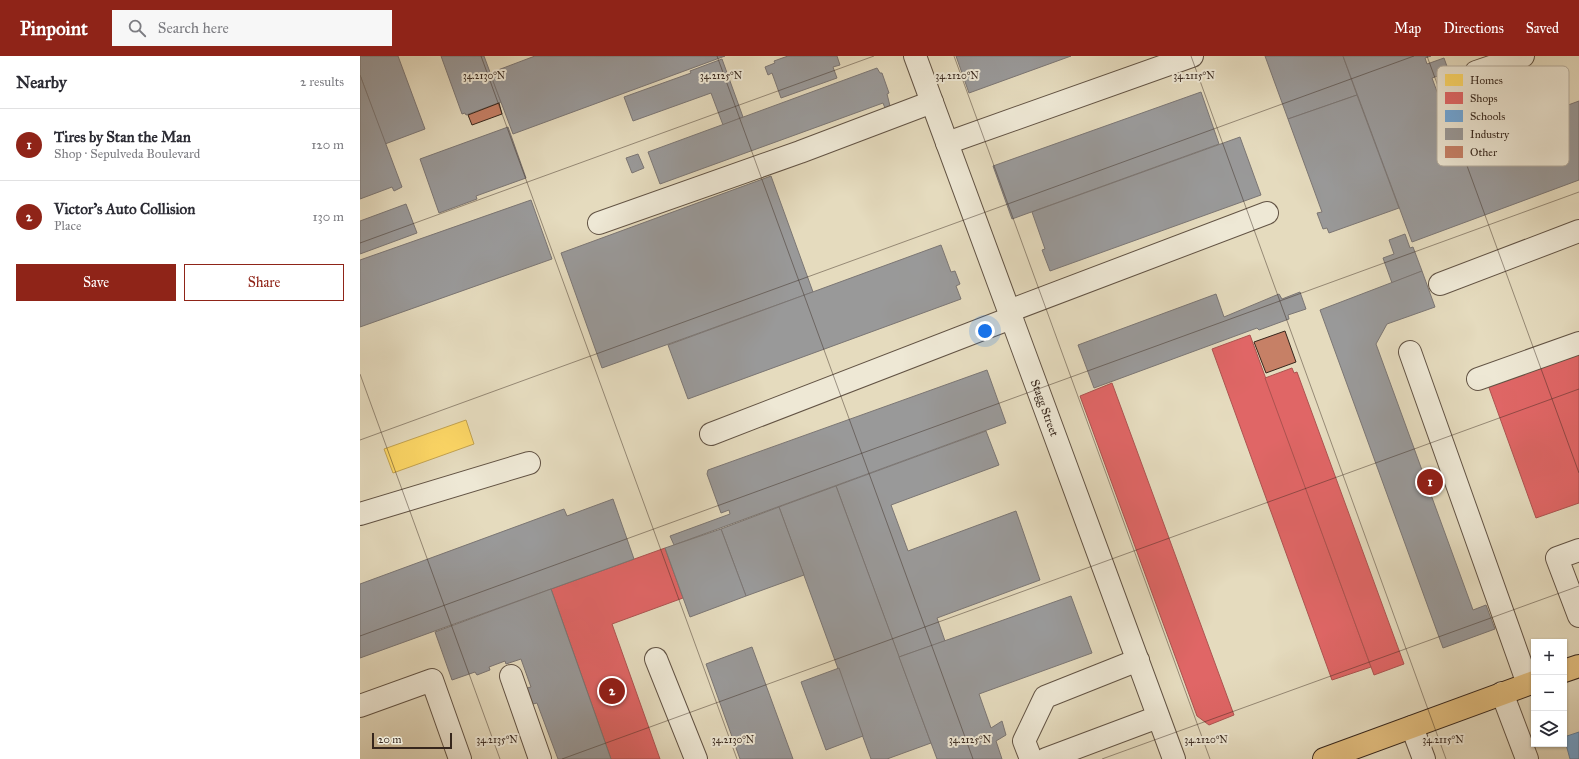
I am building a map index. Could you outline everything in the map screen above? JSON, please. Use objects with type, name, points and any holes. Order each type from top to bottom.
[{"type":"main road","points":[[1567,670],[1579,666]]},
{"type":"main road","points":[[1324,759],[1531,683]]},
{"type":"street","name":"Stagg Street","points":[[915,56],[1174,759]]},
{"type":"street","points":[[947,143],[1192,56]]},
{"type":"street","points":[[1494,66],[1523,56]]},
{"type":"street","points":[[599,223],[800,152],[932,102]]},
{"type":"street","points":[[711,434],[1267,213]]},
{"type":"street","points":[[1440,284],[1579,231]]},
{"type":"street","points":[[1478,380],[1579,343]]},
{"type":"street","points":[[1410,352],[1531,683]]},
{"type":"street","points":[[360,514],[530,463]]},
{"type":"street","points":[[1579,550],[1557,558],[1579,616]]},
{"type":"street","points":[[656,659],[696,759]]},
{"type":"street","points":[[1031,759],[1024,741],[1045,697],[1138,660]]},
{"type":"street","points":[[511,676],[540,759]]},
{"type":"street","points":[[360,706],[432,680],[460,759]]},
{"type":"street","points":[[1502,693],[1527,759]]},
{"type":"street","points":[[1046,759],[1158,717]]},
{"type":"street","points":[[1412,727],[1424,759]]},
{"type":"building: Homes","points":[[466,420],[474,444],[393,473],[384,449]]},
{"type":"building: Shops","points":[[1250,335],[1371,667],[1332,680],[1212,349]]},
{"type":"building: Shops","points":[[1579,353],[1579,503],[1536,518],[1488,385]]},
{"type":"building: Shops","points":[[1292,368],[1294,373],[1297,372],[1404,664],[1374,675],[1265,378]]},
{"type":"building: Shops","points":[[1112,383],[1234,715],[1209,725],[1197,716],[1080,396]]},
{"type":"building: Shops","points":[[665,548],[683,598],[612,624],[660,759],[611,759],[551,589]]},
{"type":"building: Schools","points":[[1579,732],[1579,759],[1570,759],[1567,747],[1567,736]]},
{"type":"building: Industry","points":[[360,56],[398,56],[425,129],[385,144],[360,75]]},
{"type":"building: Industry","points":[[441,56],[484,56],[501,102],[466,115],[465,113],[462,114]]},
{"type":"building: Industry","points":[[535,56],[725,56],[513,134],[490,73]]},
{"type":"building: Industry","points":[[788,56],[837,56],[840,65],[833,67],[837,78],[781,98],[772,73],[768,75],[765,67],[775,63],[774,61]]},
{"type":"building: Industry","points":[[956,56],[1071,56],[969,93]]},
{"type":"building: Industry","points":[[1265,56],[1343,56],[1357,95],[1288,119]]},
{"type":"building: Industry","points":[[1343,56],[1431,56],[1425,58],[1427,64],[1444,58],[1447,66],[1437,66],[1437,76],[1432,78],[1437,92],[1437,166],[1569,166],[1569,105],[1579,101],[1579,180],[1412,242]]},
{"type":"building: Industry","points":[[722,59],[743,117],[723,125],[711,93],[633,121],[624,97],[691,73],[690,71]]},
{"type":"building: Industry","points":[[877,68],[880,73],[882,73],[889,93],[887,94],[890,106],[885,108],[883,103],[660,184],[648,152]]},
{"type":"building: Industry","points":[[360,75],[402,187],[394,191],[392,187],[360,199]]},
{"type":"building: Industry","points":[[1201,92],[1219,144],[1012,219],[993,166]]},
{"type":"building: Industry","points":[[1357,95],[1399,208],[1329,233],[1327,228],[1323,229],[1317,213],[1322,212],[1288,119]]},
{"type":"building: Industry","points":[[508,127],[526,178],[476,196],[477,199],[439,213],[420,159]]},
{"type":"building: Industry","points":[[1240,137],[1261,195],[1050,271],[1042,250],[1045,249],[1032,212]]},
{"type":"building: Industry","points":[[638,154],[644,168],[632,173],[626,158]]},
{"type":"building: Industry","points":[[771,176],[813,292],[602,368],[561,253]]},
{"type":"building: Industry","points":[[531,200],[552,259],[360,327],[360,260]]},
{"type":"building: Industry","points":[[406,204],[417,233],[360,254],[360,221]]},
{"type":"building: Industry","points":[[1405,234],[1410,248],[1413,247],[1422,271],[1392,283],[1383,258],[1394,254],[1389,240]]},
{"type":"building: Industry","points":[[941,245],[951,272],[955,271],[960,284],[956,286],[961,299],[688,399],[668,345]]},
{"type":"building: Industry","points":[[1422,271],[1435,307],[1387,324],[1376,344],[1473,610],[1486,605],[1495,629],[1443,648],[1320,310]]},
{"type":"building: Industry","points":[[1300,292],[1306,309],[1288,315],[1289,319],[1259,330],[1257,328],[1094,388],[1078,345],[1216,294],[1224,317],[1279,294],[1282,299]]},
{"type":"building: Industry","points":[[987,370],[1006,423],[674,545],[670,536],[730,514],[729,510],[721,513],[707,474],[708,470]]},
{"type":"building: Industry","points":[[986,431],[999,465],[891,505],[908,551],[1016,511],[1040,580],[937,618],[945,641],[899,657],[836,486]]},
{"type":"building: Industry","points":[[836,486],[931,743],[887,759],[871,759],[779,507]]},
{"type":"building: Industry","points":[[613,499],[634,559],[360,658],[360,584],[564,509],[567,516]]},
{"type":"building: Industry","points":[[779,507],[804,575],[746,596],[721,529]]},
{"type":"building: Industry","points":[[721,529],[746,596],[690,617],[665,548]]},
{"type":"building: Industry","points":[[551,589],[611,759],[558,759],[537,703],[533,704],[527,688],[531,687],[521,659],[506,664],[505,661],[489,667],[490,670],[477,675],[475,672],[452,680],[435,632]]},
{"type":"building: Industry","points":[[1071,596],[1092,653],[979,694],[991,728],[1002,721],[1006,735],[996,741],[1002,759],[937,759],[899,657]]},
{"type":"building: Industry","points":[[752,647],[793,759],[740,759],[706,664]]},
{"type":"building: Industry","points":[[839,668],[863,736],[826,750],[801,682]]},
{"type":"building: Other","points":[[499,103],[502,114],[472,125],[468,115]]},
{"type":"building: Other","points":[[1285,331],[1296,362],[1266,373],[1254,342]]},
{"type":"place","name":"Tires by Stan the Man","points":[[1430,482]]},
{"type":"place","name":"Victor's Auto Collision","points":[[612,691]]}]
